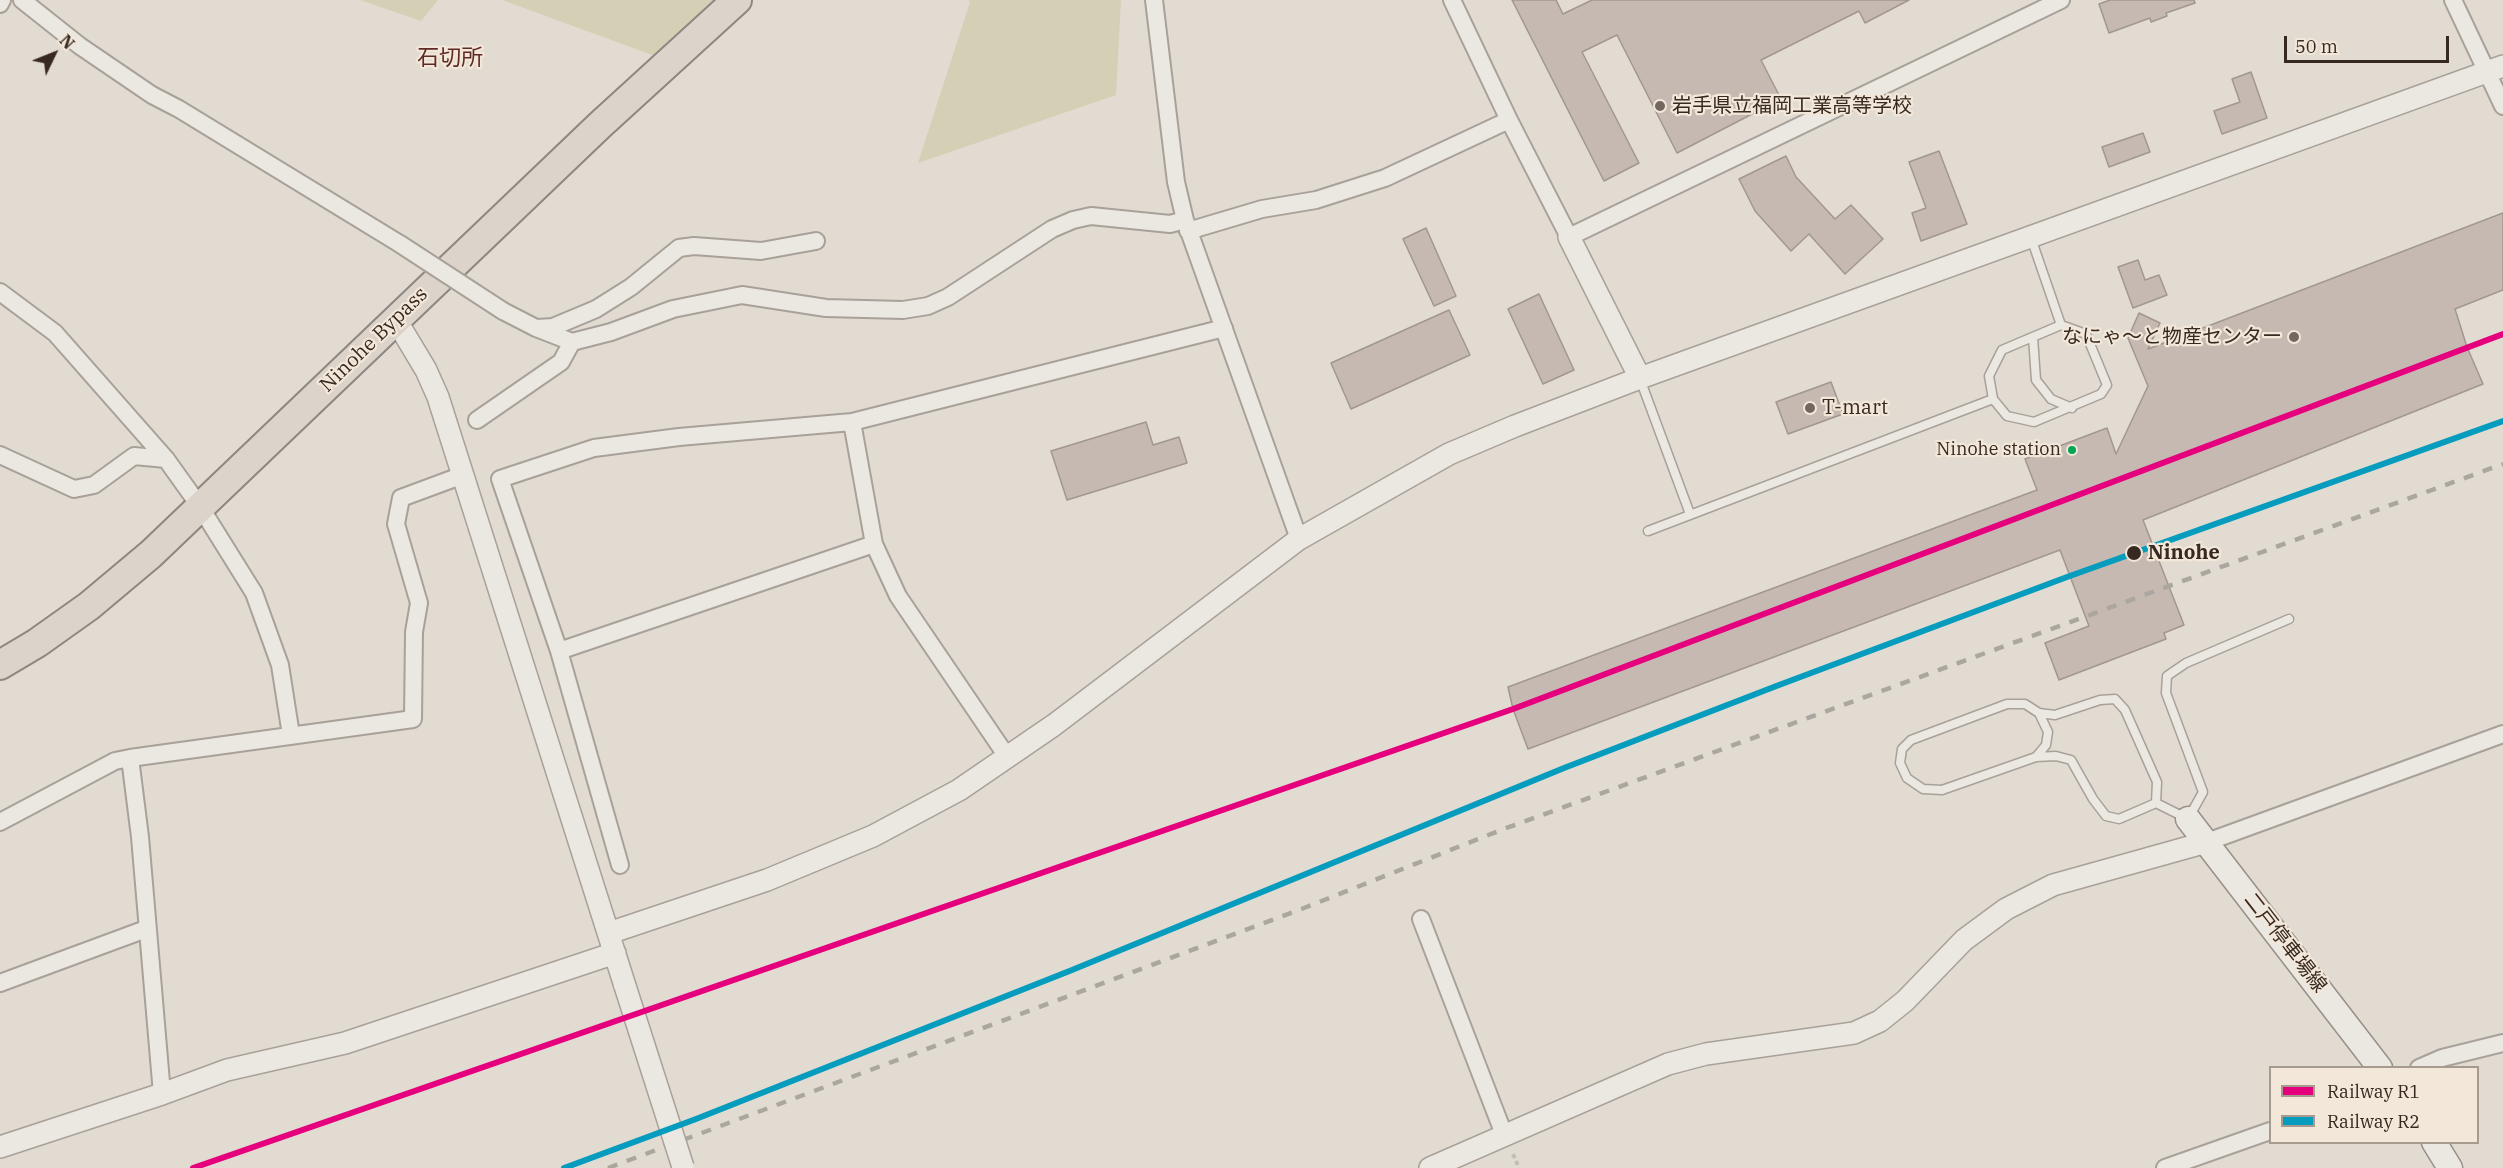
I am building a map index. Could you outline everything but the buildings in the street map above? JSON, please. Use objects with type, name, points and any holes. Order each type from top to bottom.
[{"type":"highway","name":"Ninohe Bypass","points":[[0,665],[37,643],[89,606],[151,554],[600,125],[737,0]]},
{"type":"main road","name":"二戸停車場線","points":[[2188,819],[2377,1066]]},
{"type":"main road","points":[[2435,1144],[2450,1168]]},
{"type":"street","points":[[22,0],[81,46],[152,95],[179,109],[400,244],[503,311],[536,328],[572,342],[611,332],[673,309],[742,295],[826,308],[903,310],[928,306],[965,287],[1052,229],[1073,220],[1090,216],[1187,226],[1262,209],[1316,200],[1385,178],[1509,120]]},
{"type":"street","points":[[1154,0],[1176,183],[1187,226],[1299,539]]},
{"type":"street","points":[[1452,0],[1509,120],[1640,378]]},
{"type":"street","points":[[1569,237],[2061,0]]},
{"type":"street","points":[[2453,0],[2496,70],[2503,106]]},
{"type":"street","points":[[0,1147],[162,1094],[227,1070],[345,1043],[612,943],[873,836],[959,790],[1008,758],[1299,539],[1449,454],[1640,378],[2496,70]]},
{"type":"street","points":[[536,328],[553,327],[596,309],[631,287],[679,248],[694,246],[761,251],[816,241]]},
{"type":"street","points":[[0,292],[55,333],[166,459],[201,508],[254,593],[280,665],[291,735]]},
{"type":"street","points":[[396,320],[434,388],[684,1168]]},
{"type":"street","points":[[620,865],[559,651],[500,479],[594,448],[679,437],[852,422],[1224,328]]},
{"type":"street","points":[[477,420],[561,362],[572,342]]},
{"type":"street","points":[[852,422],[874,544],[898,596],[1008,758]]},
{"type":"street","points":[[0,455],[74,489],[94,485],[134,456],[166,459]]},
{"type":"street","points":[[0,822],[115,761],[413,718],[414,632],[419,603],[396,524],[401,498],[463,474]]},
{"type":"street","points":[[559,651],[874,544]]},
{"type":"street","points":[[1430,1168],[1668,1065],[1706,1054],[1854,1033],[1880,1021],[1905,1001],[1964,940],[2006,909],[2053,885],[2207,842],[2503,734]]},
{"type":"street","points":[[130,758],[140,837],[146,929],[162,1094]]},
{"type":"street","points":[[1421,919],[1505,1137]]},
{"type":"street","points":[[0,983],[146,929]]},
{"type":"street","points":[[2424,1066],[2442,1058],[2503,1043]]},
{"type":"street","points":[[2165,1168],[2269,1132]]},
{"type":"lane","points":[[2031,238],[2061,326]]},
{"type":"lane","points":[[2061,326],[2086,334],[2107,385],[2101,394],[2034,422],[2007,416],[1993,399],[1989,376],[2002,350],[2061,326]]},
{"type":"lane","points":[[2033,337],[2036,380],[2051,399],[2072,408]]},
{"type":"lane","points":[[1640,378],[1689,514]]},
{"type":"lane","points":[[1648,531],[1993,399]]},
{"type":"lane","points":[[2156,802],[2188,819],[2203,792],[2166,693],[2167,676],[2186,663],[2289,619]]},
{"type":"lane","points":[[2115,699],[2125,710],[2157,782],[2156,802],[2119,819],[2106,816],[2093,799],[2071,760],[2056,756],[2036,757],[1942,790],[1923,789],[1907,778],[1900,763],[1902,749],[1911,740],[2007,704],[2025,704],[2039,713],[2055,715],[2100,700],[2115,699]]},
{"type":"lane","points":[[2036,757],[2046,745],[2048,732],[2039,713]]},
{"type":"shaded area","points":[[360,0],[438,0],[421,21]]},
{"type":"shaded area","points":[[502,0],[720,0],[655,56]]},
{"type":"shaded area","points":[[968,0],[1121,0],[1116,95],[918,163],[970,2]]},
{"type":"railway","points":[[564,1168],[696,1119],[1072,970],[1564,768],[1779,685],[2067,577],[2503,421]]},
{"type":"railway","points":[[608,1168],[1304,908],[1501,830],[2503,464]]},
{"type":"rail line","name":"R1","points":[[193,1168],[1513,709],[2503,334]]},
{"type":"rail line","name":"R2","points":[[564,1168],[696,1119],[1072,970],[1564,768],[1779,685],[2067,577],[2503,421]]},
{"type":"place","name":"岩手県立福岡工業高等学校","points":[[1660,106]]},
{"type":"place","name":"なにゃ～と物産センター","points":[[2294,337]]},
{"type":"place","name":"T-mart","points":[[1810,408]]},
{"type":"place","name":"Ninohe station","points":[[2072,450]]},
{"type":"place","name":"Ninohe","points":[[2134,553]]},
{"type":"district","name":"石切所","points":[[450,59]]}]
